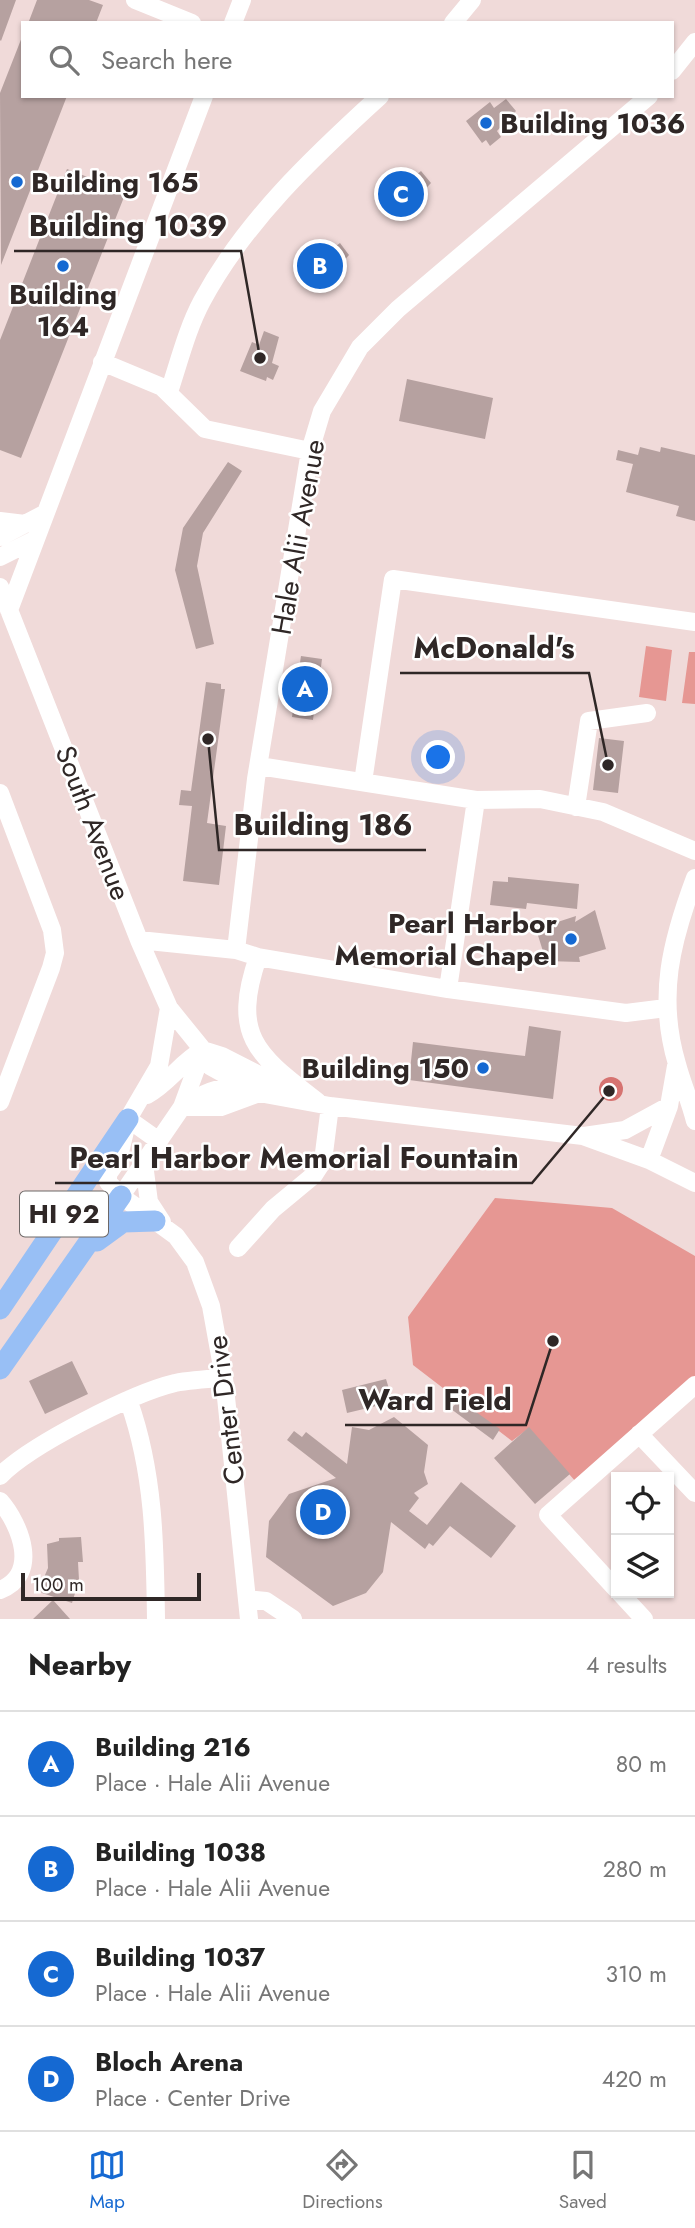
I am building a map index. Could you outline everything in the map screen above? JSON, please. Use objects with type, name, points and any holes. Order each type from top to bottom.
[{"type":"main road","name":"HI 92","points":[[0,1309],[128,1119]]},
{"type":"main road","name":"HI 92","points":[[0,1369],[121,1196]]},
{"type":"main road","points":[[81,1253],[123,1222],[161,1226]]},
{"type":"street","points":[[135,0],[187,21]]},
{"type":"street","points":[[234,21],[242,0]]},
{"type":"street","points":[[455,21],[472,0]]},
{"type":"street","points":[[674,69],[695,43]]},
{"type":"street","points":[[0,557],[30,532],[44,514],[203,98]]},
{"type":"street","points":[[169,392],[201,304],[230,254],[300,172],[378,98]]},
{"type":"street","name":"Hale Alii Avenue","points":[[236,950],[259,766],[310,451],[322,411],[359,347],[398,309],[647,98]]},
{"type":"street","points":[[102,362],[169,392],[205,429],[310,451]]},
{"type":"street","points":[[0,521],[30,532]]},
{"type":"street","points":[[0,537],[30,532]]},
{"type":"street","points":[[9,610],[30,532]]},
{"type":"street","points":[[363,782],[393,579],[695,622]]},
{"type":"street","name":"South Avenue","points":[[0,587],[139,940],[169,1008],[203,1050],[210,1066],[253,1091]]},
{"type":"street","points":[[576,807],[589,721],[647,713]]},
{"type":"street","points":[[259,766],[476,800],[540,799],[632,822],[695,851]]},
{"type":"street","points":[[0,793],[52,930],[55,945],[51,968],[0,1102]]},
{"type":"street","points":[[448,989],[476,800]]},
{"type":"street","points":[[695,878],[669,961],[666,1008],[676,1063],[695,1121]]},
{"type":"street","points":[[139,940],[236,950],[258,957],[448,989],[626,1013],[666,1008]]},
{"type":"street","points":[[258,957],[247,998],[254,1038],[267,1062],[326,1105]]},
{"type":"street","points":[[143,1097],[163,1053],[169,1008]]},
{"type":"street","points":[[143,1097],[158,1089],[188,1058],[203,1050],[222,1056],[326,1105]]},
{"type":"street","points":[[182,1107],[203,1050]]},
{"type":"street","points":[[649,1160],[669,1106],[676,1063]]},
{"type":"street","points":[[182,1107],[211,1090],[226,1086],[326,1105],[583,1136],[649,1160],[695,1183]]},
{"type":"street","name":"HI 92","points":[[128,1119],[143,1097]]},
{"type":"street","points":[[238,1248],[273,1209],[314,1175],[323,1161],[326,1105]]},
{"type":"street","points":[[583,1136],[625,1130],[669,1106]]},
{"type":"street","name":"HI 92","points":[[121,1196],[182,1107]]},
{"type":"street","points":[[159,1141],[128,1119],[118,1160],[108,1174],[108,1182],[121,1196],[161,1226]]},
{"type":"street","points":[[144,1164],[149,1202],[161,1226]]},
{"type":"street","name":"Center Drive","points":[[161,1226],[176,1236],[195,1262],[216,1327],[249,1619]]},
{"type":"street","points":[[0,1476],[29,1452],[56,1436],[129,1402],[172,1384],[223,1378]]},
{"type":"street","points":[[611,1583],[548,1515],[695,1385]]},
{"type":"street","points":[[129,1402],[141,1435],[149,1481],[155,1543],[156,1619]]},
{"type":"street","points":[[639,1434],[695,1493]]},
{"type":"street","points":[[0,1501],[18,1532],[24,1557],[19,1576],[0,1590]]},
{"type":"street","points":[[624,1598],[644,1619]]},
{"type":"street","points":[[247,1599],[266,1601],[293,1619]]},
{"type":"shaded area","points":[[646,646],[672,650],[666,701],[639,697]]},
{"type":"shaded area","points":[[689,652],[695,652],[695,704],[682,703]]},
{"type":"shaded area","points":[[611,1077],[619,1081],[623,1089],[619,1097],[611,1101],[603,1097],[599,1089],[603,1081]]},
{"type":"shaded area","points":[[495,1198],[612,1208],[695,1256],[695,1378],[576,1482],[529,1428],[512,1441],[413,1365],[408,1317]]},
{"type":"building","points":[[0,0],[16,0],[1,41],[0,40]]},
{"type":"building","points":[[37,0],[89,0],[103,5],[97,21],[29,21]]},
{"type":"building","name":"Building 165","points":[[21,40],[21,98],[66,98],[1,265],[0,93]]},
{"type":"building","name":"Building 1036","points":[[506,99],[516,111],[497,131],[501,137],[490,146],[486,140],[482,143],[466,121],[490,102],[494,108]]},
{"type":"building","name":"Building 164","points":[[67,169],[126,192],[21,458],[0,450],[0,340]]},
{"type":"building","points":[[421,171],[431,183],[412,203],[417,209],[405,218],[401,212],[397,215],[381,193],[405,174],[410,180]]},
{"type":"building","points":[[340,243],[349,255],[331,275],[335,280],[323,289],[319,284],[316,287],[299,265],[324,246],[328,252]]},
{"type":"building","points":[[264,331],[279,337],[272,363],[279,366],[273,380],[267,377],[266,381],[240,371],[252,342],[259,345]]},
{"type":"building","points":[[407,379],[493,398],[485,439],[399,421]]},
{"type":"building","points":[[640,447],[660,452],[661,447],[695,455],[695,521],[676,516],[679,506],[626,492],[633,464],[616,460],[618,450],[638,455]]},
{"type":"building","points":[[228,462],[242,471],[203,533],[197,566],[214,644],[196,649],[175,570],[183,528]]},
{"type":"building","points":[[301,656],[322,659],[319,682],[324,683],[322,697],[316,696],[313,720],[292,717],[295,696],[286,694],[288,680],[297,682]]},
{"type":"building","points":[[206,682],[221,684],[221,689],[225,689],[207,823],[226,826],[219,885],[183,881],[192,806],[179,805],[181,790],[191,791]]},
{"type":"building","points":[[599,738],[624,741],[618,793],[593,790]]},
{"type":"building","points":[[508,877],[579,884],[577,909],[527,903],[526,909],[490,905],[493,881],[508,882]]},
{"type":"building","name":"Pearl Harbor Memorial Chapel","points":[[595,910],[606,949],[579,957],[580,962],[546,961],[536,929],[576,916],[575,922]]},
{"type":"building","name":"Building 150","points":[[529,1026],[561,1031],[553,1099],[409,1080],[413,1042],[525,1056]]},
{"type":"building","points":[[72,1361],[88,1394],[45,1414],[29,1381]]},
{"type":"building","points":[[386,1379],[393,1402],[347,1413],[342,1390]]},
{"type":"building","points":[[459,1400],[500,1429],[493,1440],[451,1409]]},
{"type":"building","points":[[394,1417],[428,1445],[424,1472],[428,1484],[414,1493],[419,1498],[409,1511],[427,1525],[461,1482],[516,1526],[491,1558],[450,1526],[433,1546],[429,1543],[425,1549],[391,1522],[383,1572],[366,1593],[333,1606],[266,1557],[269,1521],[289,1494],[336,1478],[287,1440],[294,1431],[302,1437],[306,1432],[347,1464],[352,1427],[369,1430]]},
{"type":"building","points":[[529,1427],[570,1474],[535,1504],[494,1458]]},
{"type":"building","points":[[81,1537],[83,1562],[78,1562],[79,1580],[72,1603],[42,1593],[39,1589],[48,1568],[47,1544],[59,1541],[59,1538]]},
{"type":"building","points":[[53,1600],[70,1619],[33,1619]]},
{"type":"place","name":"Building 1036","points":[[486,123]]},
{"type":"place","name":"Building 165","points":[[17,182]]},
{"type":"place","name":"Building 1037","points":[[401,194]]},
{"type":"place","name":"Building 164","points":[[63,266]]},
{"type":"place","name":"Building 1038","points":[[320,266]]},
{"type":"place","name":"Building 1039","points":[[260,358]]},
{"type":"place","name":"Building 216","points":[[305,689]]},
{"type":"place","name":"Building 186","points":[[208,739]]},
{"type":"place","name":"McDonald's","points":[[608,765]]},
{"type":"place","name":"Pearl Harbor Memorial Chapel","points":[[571,939]]},
{"type":"place","name":"Building 150","points":[[483,1068]]},
{"type":"place","name":"Pearl Harbor Memorial Fountain","points":[[609,1091]]},
{"type":"place","name":"Ward Field","points":[[553,1341]]},
{"type":"place","name":"Bloch Arena","points":[[323,1512]]}]
